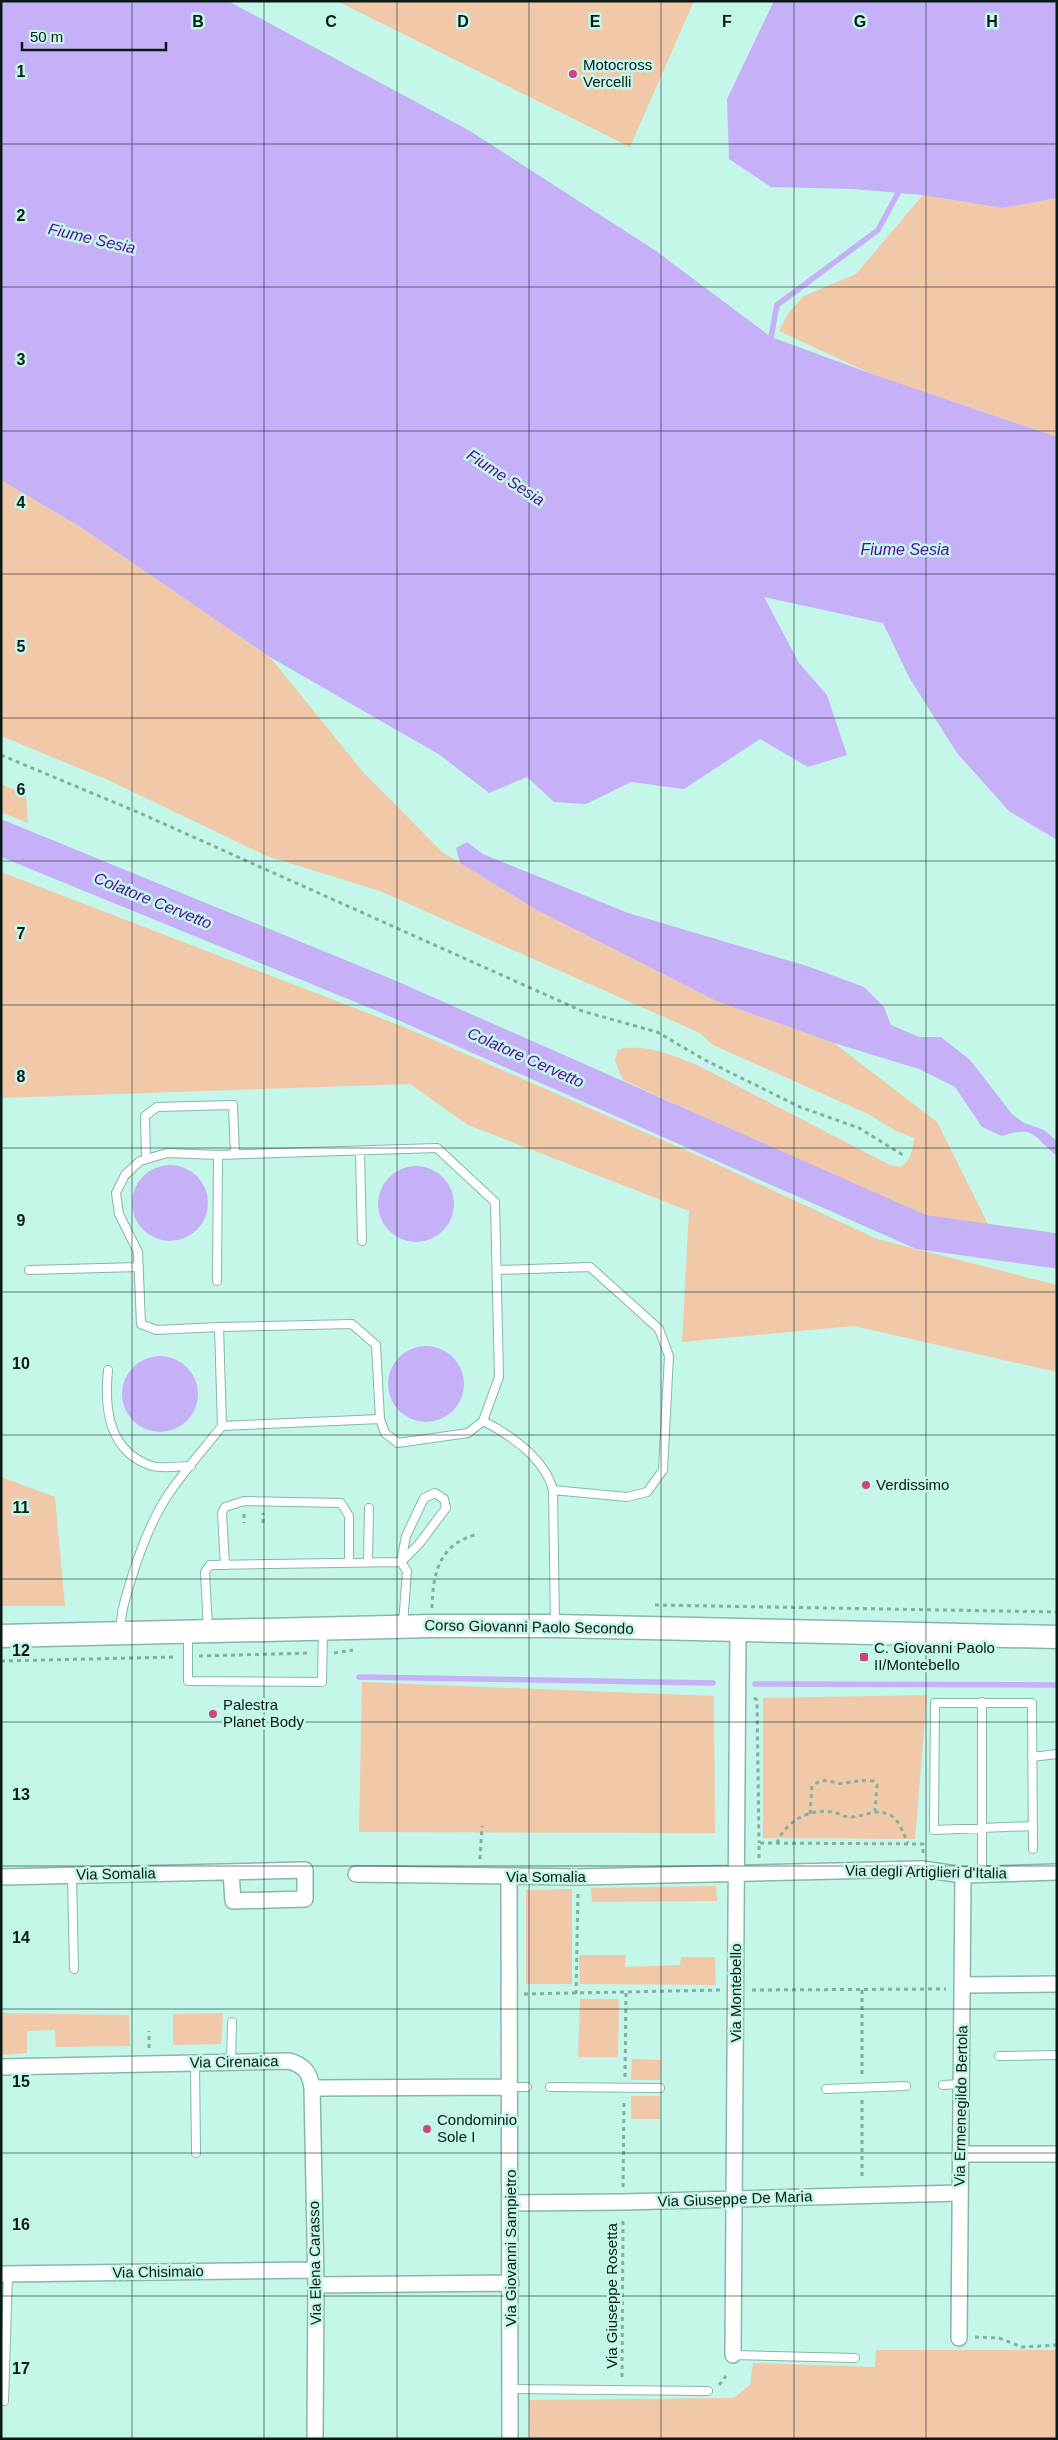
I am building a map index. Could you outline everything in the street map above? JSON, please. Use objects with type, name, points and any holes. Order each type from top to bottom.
[{"type":"main road","name":"Corso Giovanni Paolo Secondo","points":[[1,1636],[402,1626],[555,1626],[1057,1637]]},
{"type":"street","name":"Via Montebello","points":[[733,2355],[738,1630]]},
{"type":"street","name":"Via degli Artiglieri d'Italia","points":[[736,1873],[922,1869],[963,1875],[1057,1872]]},
{"type":"street","name":"Via Somalia","points":[[1,1877],[305,1870],[305,1899],[233,1900],[232,1872]]},
{"type":"street","name":"Via Somalia","points":[[356,1874],[578,1878],[736,1873]]},
{"type":"street","name":"Via Ermenegildo Bertola","points":[[959,2338],[963,1875]]},
{"type":"street","name":"Via Giovanni Sampietro","points":[[509,1877],[510,2439]]},
{"type":"street","points":[[962,1987],[1057,1984]]},
{"type":"street","name":"Via Cirenaica","points":[[1,2067],[289,2061],[299,2064],[307,2071],[312,2088]]},
{"type":"street","points":[[312,2088],[510,2087]]},
{"type":"street","name":"Via Elena Carasso","points":[[312,2088],[316,2286],[315,2439]]},
{"type":"street","points":[[961,2154],[1057,2154]]},
{"type":"street","name":"Via Giuseppe De Maria","points":[[511,2203],[735,2200],[959,2193]]},
{"type":"street","name":"Via Chisimaio","points":[[5,2274],[315,2270]]},
{"type":"street","points":[[316,2286],[511,2283]]},
{"type":"lane","points":[[146,1159],[145,1116],[157,1107],[233,1105],[234,1154]]},
{"type":"lane","points":[[437,1148],[494,1202],[499,1377],[483,1421],[468,1433],[398,1443],[384,1433],[380,1419],[376,1345],[352,1324],[156,1330],[141,1324],[138,1252],[119,1214],[116,1193],[125,1175],[140,1161],[167,1153],[234,1154],[360,1151],[437,1148]]},
{"type":"lane","points":[[360,1151],[362,1241]]},
{"type":"lane","points":[[218,1154],[218,1281]]},
{"type":"lane","points":[[29,1270],[139,1267]]},
{"type":"lane","points":[[496,1270],[590,1267],[659,1329],[669,1356],[663,1470],[646,1492],[627,1497],[553,1490]]},
{"type":"lane","points":[[121,1634],[120,1616],[140,1549],[168,1495],[222,1426],[219,1327]]},
{"type":"lane","points":[[108,1370],[105,1397],[113,1432],[129,1454],[154,1466],[191,1466]]},
{"type":"lane","points":[[222,1426],[380,1419]]},
{"type":"lane","points":[[483,1421],[500,1430],[529,1453],[550,1476],[553,1490],[555,1626]]},
{"type":"lane","points":[[323,1629],[322,1682],[188,1681],[188,1656],[198,1632],[206,1572],[210,1565],[349,1561],[401,1562],[419,1544],[446,1508],[444,1498],[435,1493],[424,1498],[406,1536],[401,1562],[407,1571],[402,1626]]},
{"type":"lane","points":[[225,1565],[222,1513],[225,1507],[244,1501],[341,1503],[347,1509],[349,1516],[349,1561]]},
{"type":"lane","points":[[368,1561],[369,1508]]},
{"type":"lane","points":[[982,1702],[982,1874]]},
{"type":"lane","points":[[1033,1826],[934,1830],[935,1703],[1032,1703],[1032,1757],[1033,1826],[1033,1849]]},
{"type":"lane","points":[[1032,1757],[1057,1754]]},
{"type":"lane","points":[[72,1876],[74,1969]]},
{"type":"lane","points":[[231,2062],[232,2022]]},
{"type":"lane","points":[[999,2056],[1057,2054]]},
{"type":"lane","points":[[195,2063],[196,2153]]},
{"type":"lane","points":[[943,2085],[961,2084]]},
{"type":"lane","points":[[826,2089],[906,2086]]},
{"type":"lane","points":[[510,2087],[527,2087]]},
{"type":"lane","points":[[550,2087],[660,2088]]},
{"type":"lane","points":[[4,2401],[5,2274]]},
{"type":"lane","points":[[733,2355],[855,2358]]},
{"type":"lane","points":[[510,2390],[708,2391]]},
{"type":"path","points":[[1,755],[151,818],[582,1011],[657,1032],[705,1060],[800,1107],[859,1128],[903,1155]]},
{"type":"path","points":[[432,1626],[435,1572],[440,1560],[450,1548],[465,1537],[478,1534]]},
{"type":"path","points":[[1,1661],[323,1653],[344,1652],[360,1648]]},
{"type":"path","points":[[748,1694],[758,1700],[758,1873]]},
{"type":"path","points":[[810,1814],[812,1786],[826,1779],[845,1784],[854,1780],[874,1780],[877,1785],[875,1811]]},
{"type":"path","points":[[777,1843],[788,1825],[803,1815],[832,1811],[849,1817],[875,1811],[889,1814],[899,1823],[908,1843]]},
{"type":"path","points":[[479,1877],[482,1826]]},
{"type":"path","points":[[759,1843],[923,1844],[922,1869]]},
{"type":"path","points":[[576,1994],[578,1878]]},
{"type":"path","points":[[509,1994],[962,1987]]},
{"type":"path","points":[[149,2031],[149,2048]]},
{"type":"path","name":"Via Giuseppe Rosetta","points":[[622,2390],[623,2202]]},
{"type":"path","points":[[959,2338],[999,2338],[1022,2347],[1057,2345]]},
{"type":"shaded area","name":"Motocross Vercelli","points":[[337,1],[694,1],[630,147]]},
{"type":"shaded area","points":[[923,195],[1002,208],[1057,198],[1057,437],[872,374],[779,331],[789,312],[804,296],[856,274]]},
{"type":"shaded area","points":[[1,480],[79,526],[270,657],[363,772],[442,852],[537,910],[716,1001],[834,1043],[937,1122],[990,1228],[914,1213],[623,1080],[615,1061],[618,1050],[637,1048],[658,1051],[697,1065],[890,1165],[901,1167],[909,1158],[914,1138],[896,1131],[868,1114],[713,1045],[700,1033],[380,891],[267,856],[108,780],[1,736]]},
{"type":"shaded area","points":[[1,784],[26,795],[28,823],[1,812]]},
{"type":"shaded area","points":[[1,872],[404,1027],[708,1160],[877,1239],[1057,1285],[1057,1372],[854,1326],[682,1342],[689,1211],[468,1125],[410,1084],[1,1098]]},
{"type":"shaded area","points":[[1,1477],[55,1497],[65,1606],[1,1606]]},
{"type":"shaded area","points":[[362,1682],[714,1696],[715,1833],[359,1832]]},
{"type":"shaded area","points":[[927,1695],[915,1839],[763,1838],[763,1698]]},
{"type":"shaded area","points":[[716,1886],[717,1901],[592,1902],[591,1888]]},
{"type":"shaded area","points":[[572,1889],[572,1984],[526,1984],[526,1890]]},
{"type":"shaded area","points":[[579,1955],[626,1955],[625,1967],[680,1965],[681,1957],[715,1957],[716,1985],[580,1984]]},
{"type":"shaded area","points":[[580,1999],[619,1999],[618,2057],[578,2057]]},
{"type":"shaded area","points":[[1,2013],[129,2015],[130,2046],[56,2047],[55,2030],[27,2031],[27,2053],[1,2055]]},
{"type":"shaded area","points":[[223,2013],[221,2044],[173,2045],[173,2014]]},
{"type":"shaded area","points":[[632,2059],[661,2060],[660,2080],[631,2080]]},
{"type":"shaded area","points":[[631,2096],[660,2096],[660,2119],[631,2119]]},
{"type":"shaded area","points":[[876,2350],[1057,2350],[1057,2439],[530,2439],[529,2400],[734,2398],[750,2385],[753,2363],[875,2367]]},
{"type":"water","name":"Fiume Sesia","points":[[1,1],[228,1],[470,131],[656,251],[771,337],[872,374],[1057,437],[1057,840],[1009,811],[957,753],[910,679],[883,623],[764,597],[799,663],[827,695],[847,755],[808,767],[760,739],[684,789],[631,782],[586,804],[554,802],[527,777],[489,793],[440,755],[270,657],[79,526],[1,480]]},
{"type":"water","points":[[774,1],[1057,1],[1057,198],[1002,208],[923,195],[853,189],[771,187],[729,159],[727,99]]},
{"type":"water","points":[[467,842],[483,854],[628,913],[807,966],[864,987],[884,1007],[891,1025],[919,1037],[941,1037],[970,1060],[1012,1114],[1024,1123],[1044,1130],[1057,1141],[1057,1156],[1038,1138],[1028,1132],[1002,1136],[982,1127],[955,1087],[919,1069],[834,1043],[716,1001],[537,910],[460,863],[456,848]]},
{"type":"water","points":[[163,1165],[177,1165],[191,1171],[202,1182],[208,1196],[205,1218],[197,1230],[177,1241],[163,1241],[149,1235],[138,1224],[132,1210],[132,1196],[138,1182],[149,1171]]},
{"type":"water","points":[[409,1166],[423,1166],[437,1172],[448,1183],[454,1197],[451,1219],[443,1231],[423,1242],[409,1242],[395,1236],[384,1225],[378,1211],[378,1197],[384,1183],[395,1172]]},
{"type":"water","points":[[419,1346],[433,1346],[447,1352],[458,1363],[464,1377],[461,1399],[453,1411],[433,1422],[419,1422],[405,1416],[394,1405],[388,1391],[388,1377],[394,1363],[405,1352]]},
{"type":"water","points":[[153,1356],[167,1356],[181,1362],[192,1373],[198,1387],[195,1409],[187,1421],[167,1432],[153,1432],[139,1426],[128,1415],[122,1401],[122,1387],[128,1373],[139,1362]]},
{"type":"waterway","points":[[771,337],[777,305],[878,230],[898,193]]},
{"type":"waterway","name":"Colatore Cervetto","points":[[1,838],[387,996],[921,1232],[1057,1251]]},
{"type":"waterway","points":[[359,1677],[713,1683]]},
{"type":"waterway","points":[[755,1684],[1057,1685]]},
{"type":"place","name":"Motocross Vercelli","points":[[573,74]]},
{"type":"place","name":"Verdissimo","points":[[866,1485]]},
{"type":"place","name":"C. Giovanni Paolo II/Montebello","points":[[864,1657]]},
{"type":"place","name":"Palestra Planet Body","points":[[213,1714]]},
{"type":"place","name":"Condominio Sole I","points":[[427,2129]]}]
